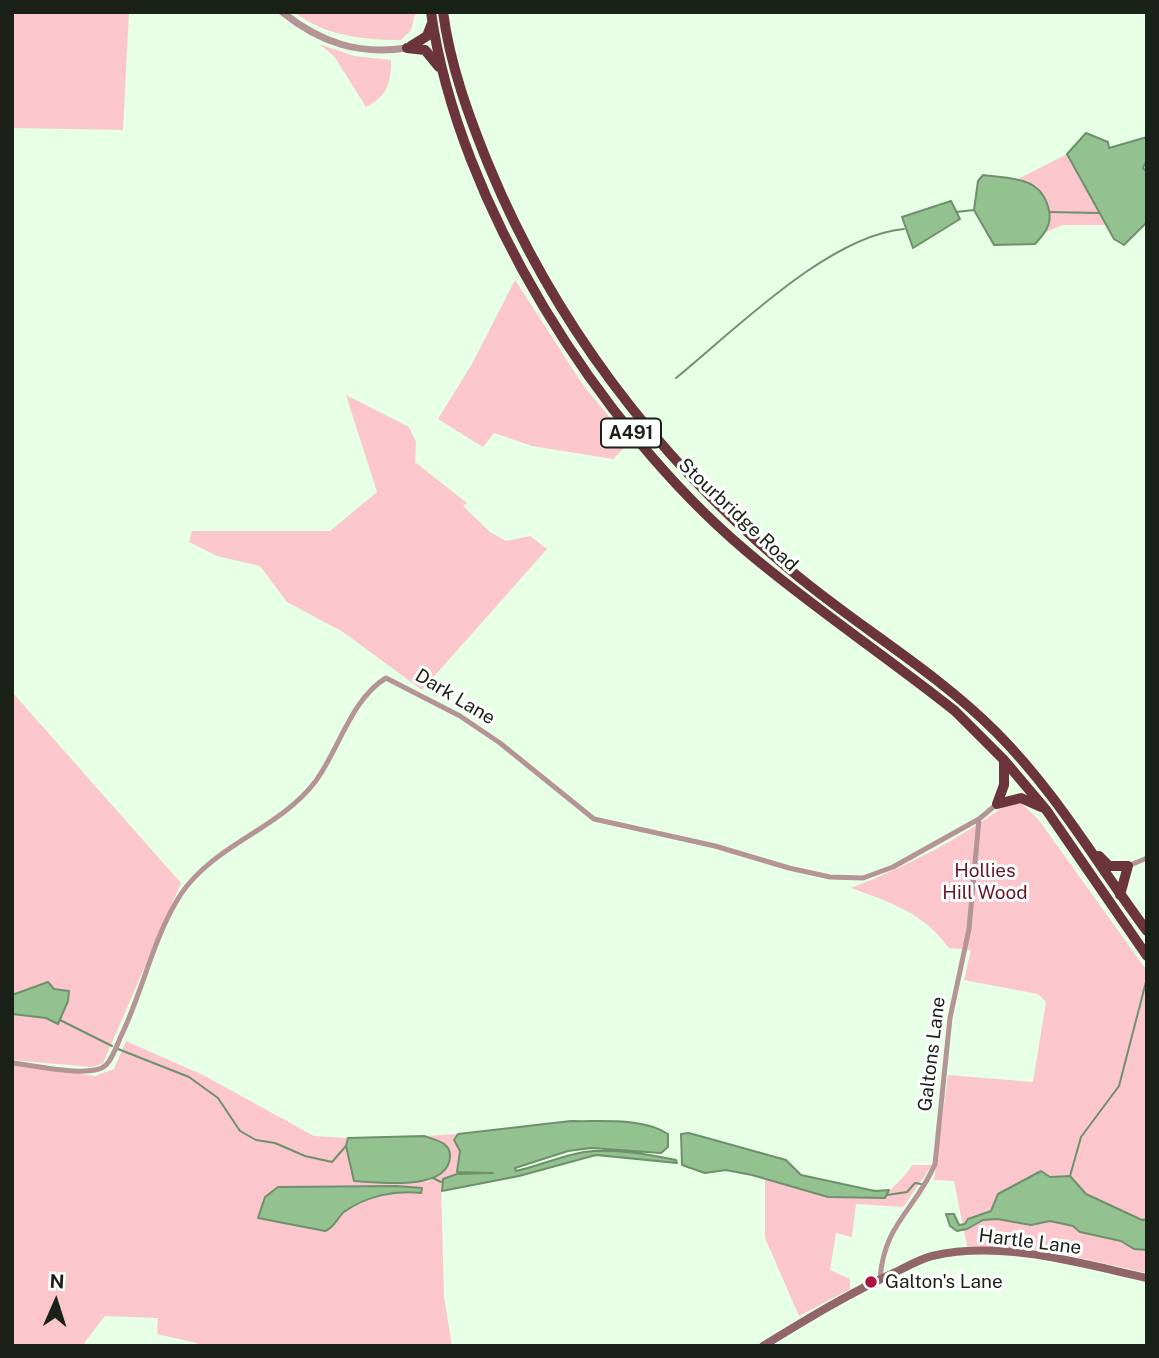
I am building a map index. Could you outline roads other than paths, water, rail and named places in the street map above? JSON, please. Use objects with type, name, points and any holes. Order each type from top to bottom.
[{"type":"highway","name":"Stourbridge Road","points":[[443,12],[466,106],[510,215],[548,288],[617,391],[693,480],[782,563],[926,670],[996,733],[1054,796],[1120,895],[1147,930]]},
{"type":"highway","points":[[407,48],[422,41],[432,18]]},
{"type":"highway","name":"Stourbridge Road","points":[[432,18],[443,73],[457,122],[509,242],[549,316],[595,386],[635,438],[696,505],[744,550],[955,711],[1004,760],[1047,811],[1147,956]]},
{"type":"highway","points":[[407,48],[425,50],[443,73]]},
{"type":"highway","points":[[997,804],[1004,785],[1004,760]]},
{"type":"highway","points":[[997,804],[1021,798],[1047,811]]},
{"type":"highway","points":[[1090,849],[1109,866],[1128,866],[1120,895]]},
{"type":"main road","name":"Hartle Lane","points":[[763,1346],[880,1279],[929,1256],[968,1251],[1068,1261],[1147,1278]]},
{"type":"street","points":[[282,12],[320,38],[338,45],[373,51],[407,48]]},
{"type":"street","name":"Dark Lane","points":[[12,1062],[92,1071],[105,1065],[132,1014],[160,937],[181,895],[209,861],[299,798],[315,782],[369,690],[386,678],[399,682],[460,716],[500,743],[594,819],[715,846],[830,877],[863,878],[893,867],[979,820],[997,804]]},
{"type":"street","name":"Galtons Lane","points":[[880,1279],[881,1259],[890,1232],[927,1181],[934,1164],[950,1018],[969,929],[979,820]]},
{"type":"street","points":[[1128,866],[1147,858]]},
{"type":"waterway","points":[[956,212],[974,210]]},
{"type":"waterway","points":[[1049,212],[1099,213]]},
{"type":"waterway","points":[[676,378],[754,312],[814,267],[845,248],[875,235],[904,229]]},
{"type":"waterway","points":[[1070,1176],[1081,1137],[1119,1086],[1147,978]]},
{"type":"waterway","points":[[60,1020],[112,1046]]},
{"type":"waterway","points":[[118,1049],[189,1077],[218,1098],[240,1131],[256,1140],[275,1143],[305,1156],[332,1162],[346,1146]]},
{"type":"waterway","points":[[433,1178],[441,1182]]},
{"type":"waterway","points":[[887,1195],[907,1192],[915,1183],[921,1184]]},
{"type":"place","name":"Galton's Lane","points":[[871,1282]]},
{"type":"park label","name":"Hollies Hill Wood","points":[[985,882]]}]
